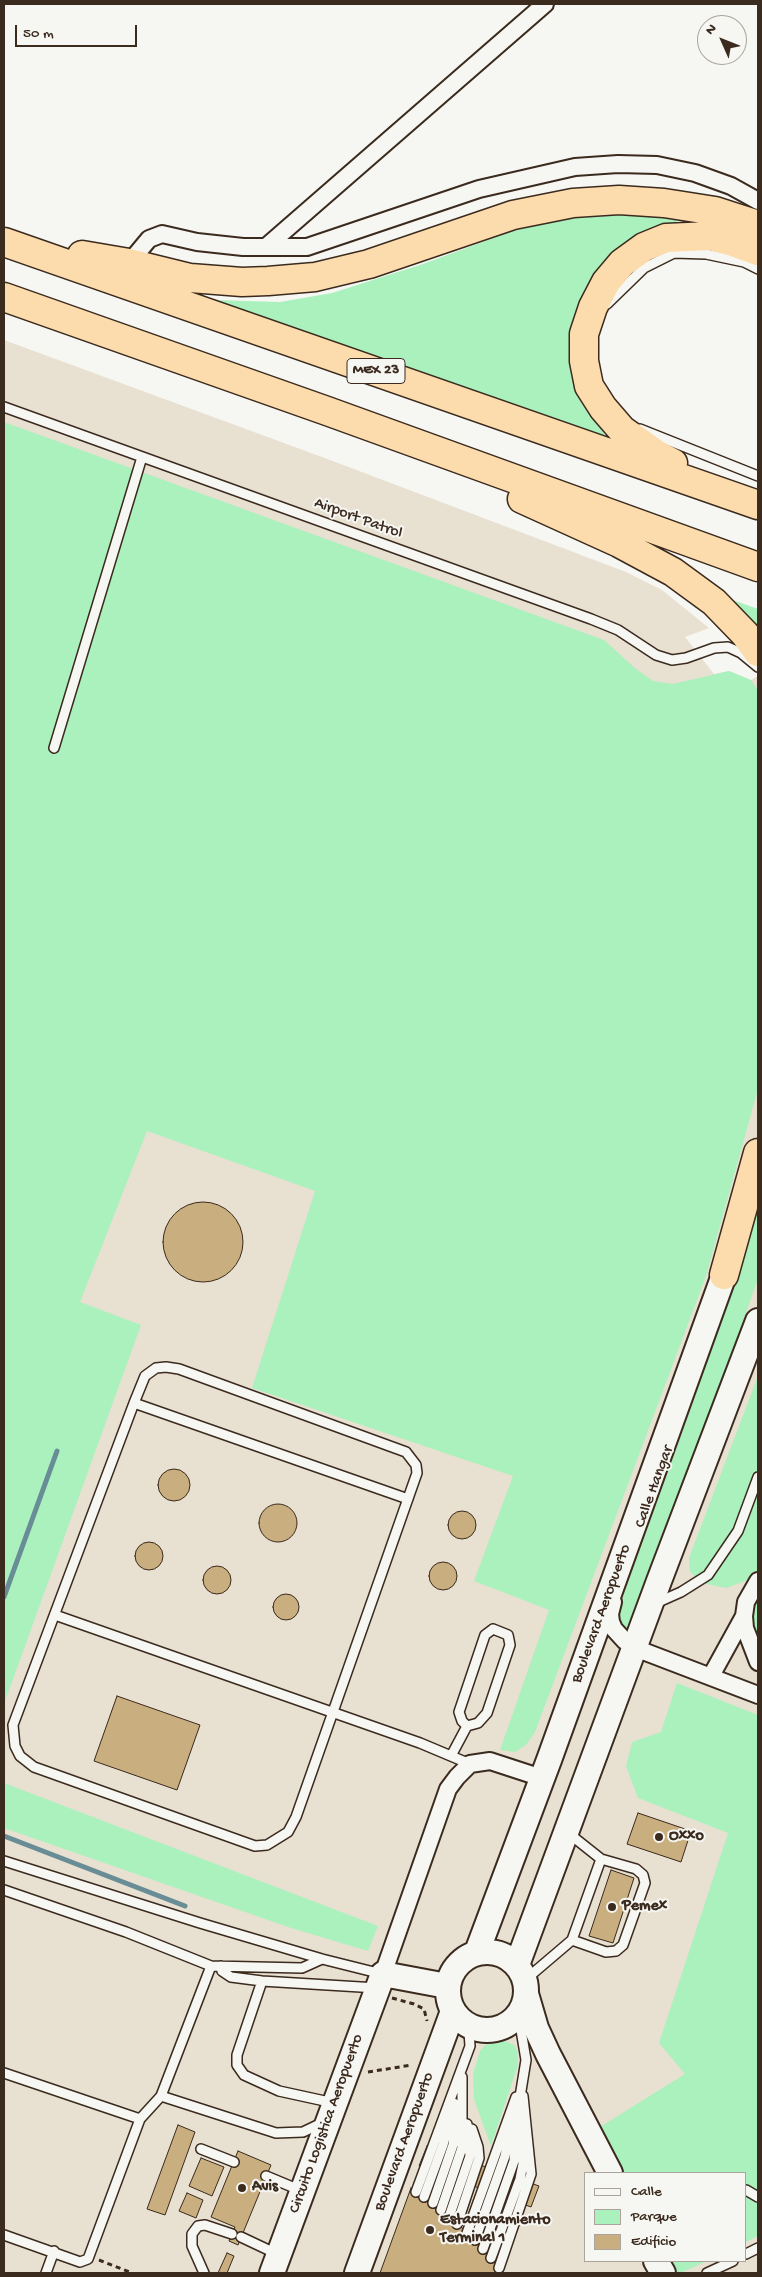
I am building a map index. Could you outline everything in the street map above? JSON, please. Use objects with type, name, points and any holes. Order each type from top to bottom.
[{"type":"highway","points":[[4,241],[129,263],[190,278],[242,282],[292,280],[369,264],[513,216],[573,203],[633,200],[692,207],[715,211],[758,225]]},
{"type":"highway","points":[[753,503],[656,454],[622,430],[589,386],[584,361],[584,334],[593,308],[606,282],[622,263],[644,247],[666,238],[710,236],[758,251]]},
{"type":"highway","name":"MEX 23","points":[[4,241],[753,503]]},
{"type":"highway","points":[[4,297],[327,411],[758,567]]},
{"type":"highway","points":[[327,411],[565,518],[673,572],[714,602],[745,634],[758,652]]},
{"type":"highway","points":[[724,1275],[758,1153]]},
{"type":"highway","points":[[724,1275],[758,1180]]},
{"type":"street","points":[[267,246],[545,4]]},
{"type":"street","points":[[129,263],[149,239],[162,234],[197,242],[243,247],[307,247],[479,189],[575,166],[657,165],[695,172],[731,186],[758,201]]},
{"type":"street","name":"Boulevard Aeropuerto","points":[[477,1952],[690,1373],[724,1275]]},
{"type":"street","points":[[609,2172],[548,2054],[536,2028],[522,1986],[509,1958],[499,1953],[477,1952],[457,1965],[450,1975],[447,1986],[448,1999],[456,2015],[475,2028],[494,2029],[506,2025],[516,2017],[522,1986],[567,1832],[649,1606],[758,1321]]},
{"type":"street","name":"Calle Hangar","points":[[635,1648],[625,1641],[614,1629],[610,1614],[686,1400],[690,1373]]},
{"type":"street","points":[[756,1648],[745,1628],[744,1616],[746,1602],[758,1581]]},
{"type":"street","points":[[711,1676],[744,1616]]},
{"type":"street","points":[[635,1648],[758,1695]]},
{"type":"street","points":[[470,1764],[490,1761],[542,1778]]},
{"type":"street","name":"Circuito Logistica Aeropuerto","points":[[275,2264],[332,2111],[383,1987],[448,1789],[456,1777],[470,1764]]},
{"type":"street","points":[[383,1987],[447,1986]]},
{"type":"street","name":"Boulevard Aeropuerto","points":[[357,2273],[456,2015]]},
{"type":"street","points":[[657,2262],[663,2273]]},
{"type":"lane","points":[[584,334],[611,299],[644,268],[674,253],[706,254],[744,262],[758,269]]},
{"type":"lane","name":"Airport Patrol","points":[[4,407],[591,619],[618,630],[656,655],[672,660],[686,658],[714,648],[728,647],[742,653],[758,667]]},
{"type":"lane","points":[[612,418],[758,476]]},
{"type":"lane","points":[[54,748],[142,457]]},
{"type":"lane","points":[[166,1367],[178,1369],[406,1452],[414,1461],[417,1473],[296,1817],[288,1832],[278,1840],[267,1845],[255,1846],[34,1766],[20,1756],[15,1746],[13,1725],[134,1403],[145,1376],[150,1371],[166,1367]]},
{"type":"lane","points":[[134,1403],[408,1499]]},
{"type":"lane","points":[[649,1606],[681,1592],[708,1575],[738,1531],[758,1477]]},
{"type":"lane","points":[[55,1615],[333,1712],[470,1764]]},
{"type":"lane","points":[[451,1756],[467,1726],[478,1723],[487,1713],[510,1645],[510,1636],[499,1630],[494,1629],[485,1635],[470,1678],[459,1712],[462,1721],[467,1726]]},
{"type":"lane","points":[[567,1832],[601,1859],[636,1869],[643,1875],[645,1883],[623,1945],[616,1951],[606,1952],[572,1940]]},
{"type":"lane","points":[[492,2258],[521,2172],[521,2103],[526,2060],[520,2024],[522,1986],[572,1940],[601,1859]]},
{"type":"lane","points":[[4,1861],[182,1918],[322,1959],[383,1987]]},
{"type":"lane","points":[[4,1890],[111,1926],[211,1966],[302,1968],[322,1959]]},
{"type":"lane","points":[[4,2235],[54,2251],[80,2262],[87,2258],[140,2119],[161,2096],[211,1966]]},
{"type":"lane","points":[[221,1966],[222,1971],[232,1977],[262,1981],[383,1987]]},
{"type":"lane","points":[[262,1981],[237,2055],[237,2065],[244,2075],[279,2091],[332,2111]]},
{"type":"lane","points":[[456,2015],[469,2032],[470,2038],[466,2057],[462,2074],[443,2146],[420,2195],[466,2057]]},
{"type":"lane","points":[[4,2073],[140,2119]]},
{"type":"lane","points":[[441,2210],[462,2148],[462,2074]]},
{"type":"lane","points":[[433,2203],[453,2145],[462,2074]]},
{"type":"lane","points":[[467,2233],[524,2076]]},
{"type":"lane","points":[[475,2240],[505,2156],[524,2076]]},
{"type":"lane","points":[[483,2250],[514,2161],[519,2103],[524,2076]]},
{"type":"lane","points":[[499,2268],[531,2174],[523,2095],[524,2076]]},
{"type":"lane","points":[[449,2216],[470,2156],[462,2092]]},
{"type":"lane","points":[[161,2096],[276,2133],[303,2132],[332,2111]]},
{"type":"lane","points":[[457,2224],[479,2158],[478,2147],[464,2107]]},
{"type":"lane","points":[[201,2149],[234,2162]]},
{"type":"lane","points":[[266,2176],[302,2191]]},
{"type":"lane","points":[[747,2191],[758,2197]]},
{"type":"lane","points":[[204,2273],[192,2246],[192,2234],[198,2226],[205,2224],[237,2236],[275,2264]]},
{"type":"lane","points":[[46,2273],[54,2251]]},
{"type":"lane","points":[[707,2273],[731,2262]]},
{"type":"path","points":[[383,1987],[424,2009],[427,2019],[426,2024]]},
{"type":"path","points":[[409,2074],[416,2056]]},
{"type":"path","points":[[361,2073],[412,2065]]},
{"type":"path","points":[[87,2258],[132,2273]]},
{"type":"shaded area","points":[[4,340],[626,572],[662,590],[709,628],[685,637],[714,674],[729,671],[751,680],[758,676],[758,2273],[4,2273]]},
{"type":"green space","points":[[619,213],[681,216],[673,226],[600,274],[582,398],[608,440],[215,300],[280,302],[332,293],[420,265],[510,232],[564,218]]},
{"type":"green space","points":[[4,422],[604,640],[636,669],[653,681],[673,684],[729,671],[751,680],[758,690],[758,1089],[706,1276],[535,1732],[526,1745],[515,1752],[500,1750],[549,1610],[474,1581],[513,1476],[252,1388],[315,1191],[147,1131],[80,1302],[141,1325],[4,1704]]},
{"type":"green space","points":[[730,599],[758,609],[758,631]]},
{"type":"green space","points":[[758,1195],[758,1279],[632,1631],[624,1627],[619,1619],[618,1610],[696,1394],[694,1370]]},
{"type":"green space","points":[[758,1376],[758,1571],[745,1581],[726,1588],[707,1584],[696,1579],[690,1571],[689,1558]]},
{"type":"green space","points":[[758,1600],[758,1644],[746,1639],[753,1603]]},
{"type":"green space","points":[[677,1683],[758,1715],[758,2236],[747,2242],[747,2172],[623,2172],[600,2127],[685,2074],[659,2043],[728,1833],[638,1798],[626,1766],[632,1742],[661,1732]]},
{"type":"green space","points":[[4,1783],[378,1926],[368,1951],[291,1928],[4,1828]]},
{"type":"green space","points":[[505,2041],[514,2045],[517,2051],[518,2065],[491,2146],[474,2099],[473,2074],[480,2051],[485,2045]]},
{"type":"green space","points":[[671,2262],[705,2262],[680,2273],[677,2273]]},
{"type":"building","points":[[203,1202],[218,1205],[231,1214],[240,1227],[243,1242],[240,1257],[231,1270],[218,1279],[203,1282],[188,1279],[175,1270],[166,1257],[163,1242],[166,1227],[175,1214],[188,1205]]},
{"type":"building","points":[[174,1469],[185,1474],[190,1485],[185,1496],[174,1501],[163,1496],[158,1485],[163,1474]]},
{"type":"building","points":[[278,1504],[292,1509],[297,1523],[292,1537],[278,1542],[264,1537],[259,1523],[264,1509]]},
{"type":"building","points":[[462,1511],[472,1515],[476,1525],[472,1535],[462,1539],[452,1535],[448,1525],[452,1515]]},
{"type":"building","points":[[149,1542],[159,1546],[163,1556],[159,1566],[149,1570],[139,1566],[135,1556],[139,1546]]},
{"type":"building","points":[[443,1562],[453,1566],[457,1576],[453,1586],[443,1590],[433,1586],[429,1576],[433,1566]]},
{"type":"building","points":[[217,1566],[227,1570],[231,1580],[227,1590],[217,1594],[207,1590],[203,1580],[207,1570]]},
{"type":"building","points":[[286,1594],[295,1598],[299,1607],[295,1616],[286,1620],[277,1616],[273,1607],[277,1598]]},
{"type":"building","points":[[117,1696],[200,1725],[177,1790],[94,1761]]},
{"type":"building","name":"Oxxo","points":[[638,1813],[691,1831],[681,1862],[627,1844]]},
{"type":"building","name":"Pemex","points":[[611,1870],[634,1878],[613,1943],[589,1936]]},
{"type":"building","points":[[178,2125],[195,2132],[165,2215],[147,2209]]},
{"type":"building","points":[[427,2146],[539,2186],[531,2207],[419,2166]]},
{"type":"building","name":"Avis","points":[[238,2151],[271,2165],[238,2245],[229,2241],[235,2227],[211,2217]]},
{"type":"building","points":[[201,2158],[224,2167],[212,2196],[189,2186]]},
{"type":"building","name":"Estacionamiento Terminal 1","points":[[411,2188],[448,2215],[473,2238],[504,2273],[380,2273]]},
{"type":"building","points":[[187,2193],[203,2200],[196,2218],[179,2211]]},
{"type":"building","points":[[227,2253],[234,2256],[227,2273],[218,2273]]},
{"type":"waterway","points":[[4,1597],[57,1451]]},
{"type":"waterway","points":[[4,1836],[185,1906]]},
{"type":"place","name":"Oxxo","points":[[659,1837]]},
{"type":"place","name":"Pemex","points":[[612,1907]]},
{"type":"place","name":"Avis","points":[[242,2188]]},
{"type":"place","name":"Estacionamiento Terminal 1","points":[[430,2230]]}]
